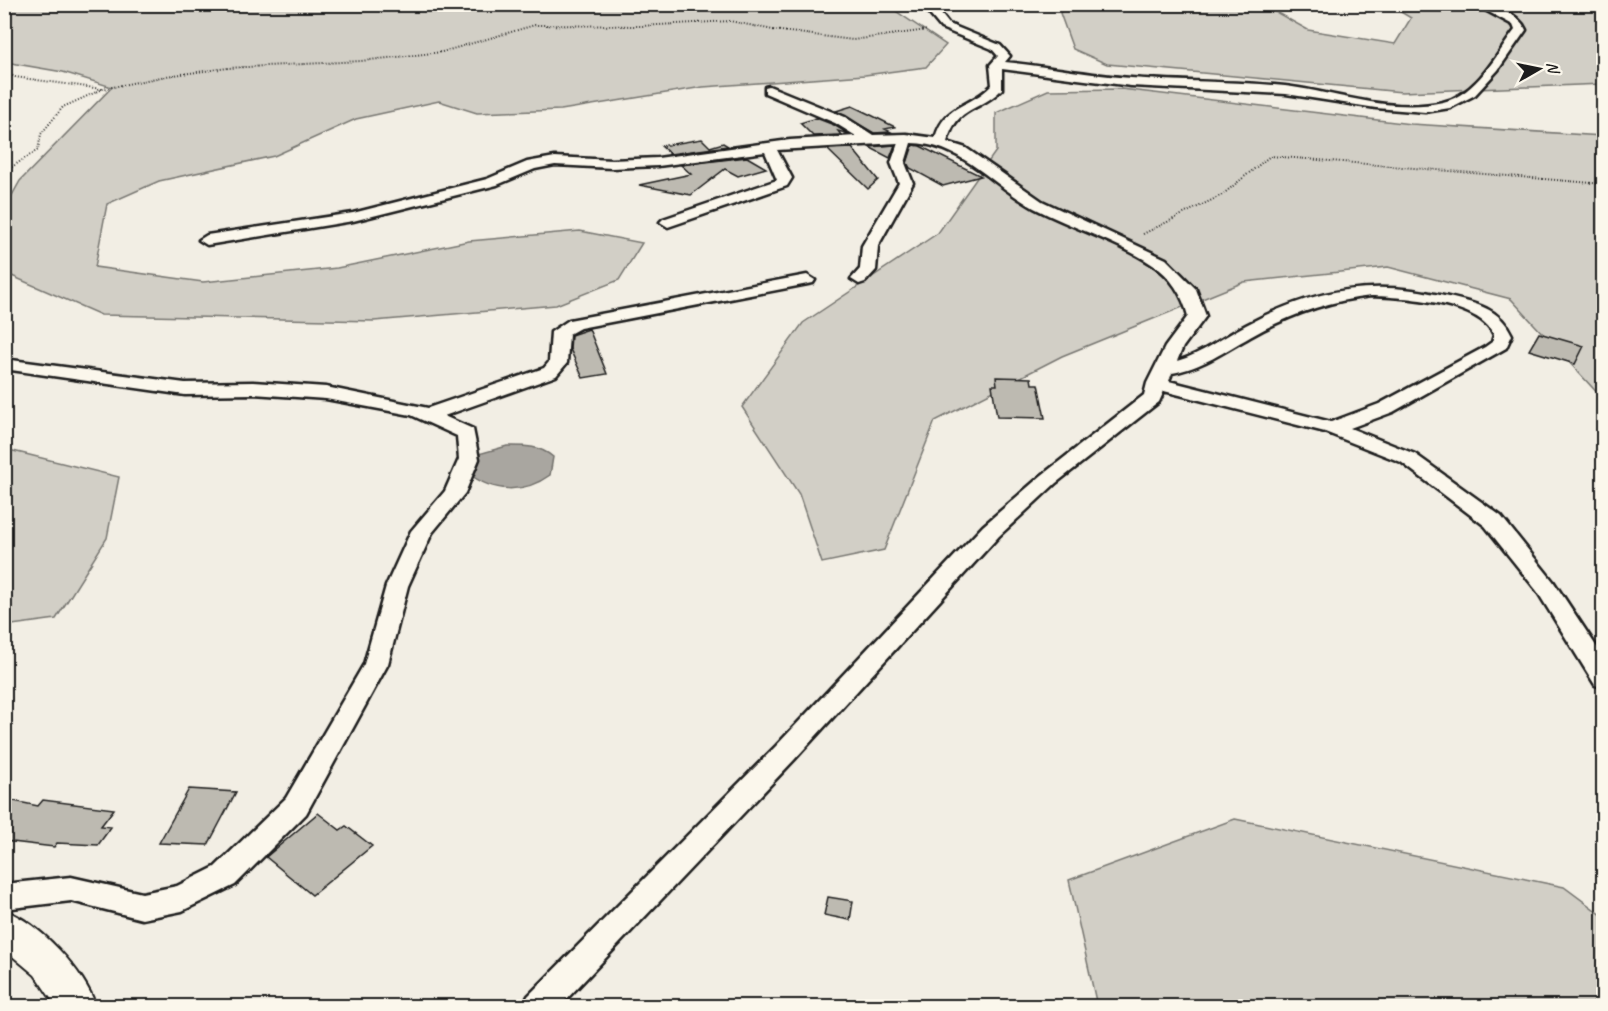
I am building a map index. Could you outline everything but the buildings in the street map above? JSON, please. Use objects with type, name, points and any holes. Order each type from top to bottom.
[{"type":"street","points":[[926,4],[937,13],[939,21],[955,31],[1003,51],[1004,56],[996,65],[998,86],[990,96],[954,111],[942,129],[940,142]]},
{"type":"street","points":[[996,65],[1046,69],[1108,80],[1288,90],[1372,104],[1437,106],[1461,100],[1484,79],[1521,30],[1518,23],[1479,4]]},
{"type":"street","points":[[769,90],[840,120],[870,139]]},
{"type":"street","points":[[859,279],[868,270],[870,246],[906,183],[898,163],[906,138]]},
{"type":"street","points":[[207,240],[353,218],[492,182],[532,165],[555,161],[612,164],[658,162],[769,147],[906,138],[940,142],[961,151],[1037,204],[1160,262],[1190,293],[1197,316],[1160,376],[1152,398],[1049,479],[991,531],[785,753],[539,1006]]},
{"type":"street","points":[[668,222],[782,183],[785,178],[784,173],[769,147]]},
{"type":"street","points":[[428,415],[550,372],[558,363],[560,332],[575,324],[807,280]]},
{"type":"street","points":[[1160,376],[1190,365],[1278,314],[1338,293],[1382,290],[1421,294],[1480,310],[1500,324],[1503,335],[1500,344],[1491,351],[1386,408],[1332,428]]},
{"type":"street","points":[[4,364],[185,389],[253,388],[326,393],[416,410],[466,433],[469,459],[455,493],[422,531],[397,586],[376,664],[296,806],[225,876],[182,898],[142,906],[71,889],[4,897]]},
{"type":"street","points":[[1160,376],[1332,428],[1408,458],[1494,521],[1545,586],[1604,679]]},
{"type":"street","points":[[4,926],[48,963],[77,1006]]},
{"type":"path","points":[[4,172],[38,150],[41,134],[63,107],[103,89],[166,76],[228,68],[361,61],[442,52],[535,25],[641,26],[730,21],[773,30],[853,40],[880,38],[915,30],[955,31]]},
{"type":"path","points":[[4,72],[15,77],[103,89]]},
{"type":"path","points":[[1123,244],[1222,195],[1270,156],[1426,171],[1604,184]]},
{"type":"shaded area","points":[[876,4],[894,10],[946,45],[926,67],[865,75],[703,87],[561,110],[477,113],[439,101],[356,119],[274,156],[159,181],[107,204],[95,267],[203,282],[337,268],[469,241],[580,231],[642,243],[619,280],[556,305],[374,321],[101,315],[5,273],[5,208],[20,181],[112,87],[63,72],[5,62],[5,5]]},
{"type":"shaded area","points":[[1066,4],[1263,5],[1308,30],[1395,44],[1411,18],[1389,5],[1603,5],[1603,84],[1402,92],[1107,64],[1073,49],[1060,13]]},
{"type":"shaded area","points":[[1121,89],[1411,124],[1603,136],[1603,399],[1511,299],[1388,267],[1244,282],[1062,356],[935,421],[884,550],[822,563],[799,494],[742,407],[803,323],[938,233],[996,151],[996,113],[1048,90]]},
{"type":"shaded area","points":[[507,446],[531,447],[548,453],[553,457],[550,475],[530,486],[509,489],[488,484],[468,473],[475,455]]},
{"type":"shaded area","points":[[5,449],[119,477],[107,538],[56,619],[5,626]]},
{"type":"shaded area","points":[[1235,819],[1564,887],[1603,916],[1603,1006],[1097,1006],[1069,880]]}]
